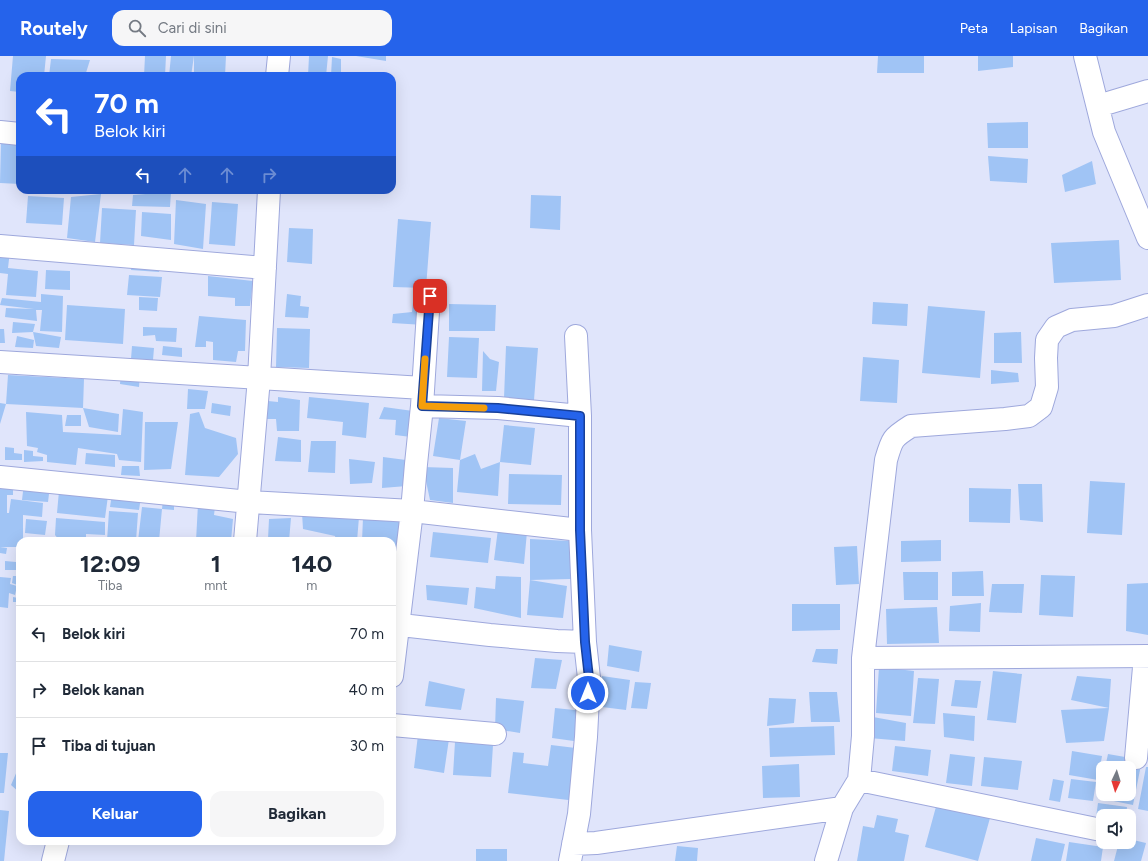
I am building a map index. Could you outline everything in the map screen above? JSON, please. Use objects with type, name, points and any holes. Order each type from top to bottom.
[{"type":"street","points":[[277,72],[279,56]]},
{"type":"street","points":[[1085,56],[1104,132],[1148,238]]},
{"type":"street","points":[[1098,106],[1148,91]]},
{"type":"street","points":[[0,132],[16,134]]},
{"type":"street","points":[[245,537],[259,378],[269,194]]},
{"type":"street","points":[[0,246],[265,268]]},
{"type":"street","points":[[396,617],[412,511],[423,397],[430,296]]},
{"type":"street","points":[[826,861],[842,808],[859,780],[863,736],[863,658],[886,460],[891,441],[911,426],[1029,416],[1041,407],[1045,394],[1047,340],[1056,327],[1072,320],[1114,316],[1148,305]]},
{"type":"street","points":[[576,336],[580,416],[580,530],[585,642],[589,678],[586,737],[579,814],[571,852],[604,842],[842,808]]},
{"type":"street","points":[[0,362],[259,378],[423,397],[498,408],[580,416]]},
{"type":"street","points":[[0,477],[249,502],[412,511],[580,530]]},
{"type":"street","points":[[396,624],[557,641],[585,642]]},
{"type":"street","points":[[863,658],[1147,656],[1136,758]]},
{"type":"street","points":[[396,725],[495,734]]},
{"type":"street","points":[[859,780],[1096,829]]},
{"type":"street","points":[[53,861],[57,845]]},
{"type":"building","points":[[13,56],[46,56],[44,72],[16,72],[16,92],[10,91]]},
{"type":"building","points":[[145,56],[166,56],[165,72],[144,72]]},
{"type":"building","points":[[171,56],[194,56],[192,72],[169,72]]},
{"type":"building","points":[[194,56],[226,56],[225,72],[194,72]]},
{"type":"building","points":[[309,56],[328,56],[326,72],[308,72]]},
{"type":"building","points":[[356,56],[386,56],[386,61]]},
{"type":"building","points":[[878,56],[924,56],[924,73],[877,73]]},
{"type":"building","points":[[978,56],[1013,56],[1013,67],[978,71]]},
{"type":"building","points":[[332,57],[341,59],[341,72],[331,72]]},
{"type":"building","points":[[51,59],[90,60],[86,72],[49,72]]},
{"type":"building","points":[[1028,122],[1028,148],[988,148],[987,123]]},
{"type":"building","points":[[1,141],[16,143],[16,184],[0,183]]},
{"type":"building","points":[[988,156],[1028,159],[1027,183],[990,181]]},
{"type":"building","points":[[1092,161],[1096,184],[1065,192],[1062,175]]},
{"type":"building","points":[[101,194],[95,242],[67,238],[71,197]]},
{"type":"building","points":[[171,194],[170,207],[132,206],[133,195]]},
{"type":"building","points":[[531,195],[561,196],[560,230],[530,228]]},
{"type":"building","points":[[28,196],[64,198],[62,225],[26,223]]},
{"type":"building","points":[[176,200],[206,204],[203,249],[174,244]]},
{"type":"building","points":[[212,202],[238,204],[235,246],[209,244]]},
{"type":"building","points":[[102,208],[136,210],[134,245],[100,243]]},
{"type":"building","points":[[142,212],[171,214],[171,240],[141,236]]},
{"type":"building","points":[[398,219],[431,222],[426,288],[393,287]]},
{"type":"building","points":[[289,228],[313,229],[312,264],[287,262]]},
{"type":"building","points":[[1119,240],[1121,280],[1054,283],[1051,243]]},
{"type":"building","points":[[0,250],[10,251],[8,268],[38,271],[36,297],[6,295],[8,274],[0,273]]},
{"type":"building","points":[[132,262],[161,266],[159,272],[131,270]]},
{"type":"building","points":[[46,270],[70,271],[70,290],[45,289]]},
{"type":"building","points":[[129,275],[162,277],[160,297],[127,295]]},
{"type":"building","points":[[208,276],[253,281],[250,306],[235,306],[235,298],[208,296]]},
{"type":"building","points":[[41,294],[63,296],[62,332],[40,331],[42,310],[36,310],[37,321],[5,317],[6,308],[34,309],[0,305],[2,298],[41,302]]},
{"type":"building","points":[[287,294],[301,296],[300,306],[309,307],[308,318],[285,317]]},
{"type":"building","points":[[139,297],[158,298],[157,311],[139,310]]},
{"type":"building","points":[[413,302],[426,302],[424,325],[392,323],[393,314],[412,312]]},
{"type":"building","points":[[873,302],[908,304],[907,326],[872,324]]},
{"type":"building","points":[[449,304],[496,305],[495,331],[449,331]]},
{"type":"building","points":[[67,305],[125,309],[123,344],[65,340]]},
{"type":"building","points":[[928,306],[985,311],[980,378],[922,373]]},
{"type":"building","points":[[199,316],[246,320],[245,351],[238,351],[236,362],[213,360],[213,342],[206,341],[206,347],[195,347]]},
{"type":"building","points":[[13,322],[35,324],[33,332],[12,333]]},
{"type":"building","points":[[143,327],[177,328],[176,342],[156,341],[155,335],[143,336]]},
{"type":"building","points":[[277,328],[310,329],[309,368],[276,367]]},
{"type":"building","points":[[0,329],[4,329],[5,343],[0,343]]},
{"type":"building","points":[[33,332],[61,337],[59,348],[36,346]]},
{"type":"building","points":[[1021,332],[1022,363],[994,363],[994,333]]},
{"type":"building","points":[[17,336],[34,340],[33,348],[15,347]]},
{"type":"building","points":[[449,337],[479,338],[477,378],[447,377]]},
{"type":"building","points":[[132,346],[154,348],[153,360],[131,359]]},
{"type":"building","points":[[163,346],[182,348],[182,357],[162,355]]},
{"type":"building","points":[[506,346],[538,348],[534,400],[504,398]]},
{"type":"building","points":[[483,351],[490,359],[499,362],[496,391],[482,391]]},
{"type":"building","points":[[863,357],[899,360],[897,403],[860,401]]},
{"type":"building","points":[[991,370],[1018,373],[1019,382],[991,384]]},
{"type":"building","points":[[121,372],[140,374],[139,387],[120,384]]},
{"type":"building","points":[[8,375],[84,379],[83,408],[6,404]]},
{"type":"building","points":[[188,389],[208,391],[205,409],[187,409]]},
{"type":"building","points":[[278,397],[300,400],[299,431],[277,431],[276,419],[267,419],[268,401],[278,402]]},
{"type":"building","points":[[309,397],[369,403],[366,438],[342,435],[343,422],[307,418]]},
{"type":"building","points":[[0,403],[6,404],[0,424]]},
{"type":"building","points":[[212,403],[231,406],[230,416],[211,413]]},
{"type":"building","points":[[384,407],[413,411],[411,437],[395,435],[396,420],[379,419]]},
{"type":"building","points":[[83,408],[119,414],[118,432],[89,427]]},
{"type":"building","points":[[123,409],[143,412],[141,462],[119,460],[117,454],[78,448],[76,465],[47,462],[47,455],[37,452],[38,448],[27,446],[26,412],[62,415],[63,432],[121,435]]},
{"type":"building","points":[[199,412],[205,428],[236,438],[238,454],[219,477],[185,475],[190,414]]},
{"type":"building","points":[[67,415],[81,415],[81,426],[65,426]]},
{"type":"building","points":[[439,418],[466,421],[460,460],[433,456]]},
{"type":"building","points":[[145,422],[178,422],[171,469],[144,470]]},
{"type":"building","points":[[504,425],[535,428],[531,465],[500,462]]},
{"type":"building","points":[[278,437],[301,440],[301,462],[275,461]]},
{"type":"building","points":[[311,441],[336,441],[335,473],[308,472]]},
{"type":"building","points":[[5,447],[14,448],[14,453],[22,454],[22,460],[5,460]]},
{"type":"building","points":[[24,450],[33,451],[33,456],[43,457],[43,461],[24,462]]},
{"type":"building","points":[[86,453],[115,455],[115,467],[85,464]]},
{"type":"building","points":[[475,454],[481,469],[500,462],[498,496],[457,492],[460,460]]},
{"type":"building","points":[[383,457],[406,460],[407,486],[382,488]]},
{"type":"building","points":[[349,459],[375,462],[372,483],[350,484]]},
{"type":"building","points":[[122,466],[139,466],[140,476],[121,475]]},
{"type":"building","points":[[423,467],[453,468],[453,503],[430,500]]},
{"type":"building","points":[[509,474],[562,475],[561,505],[508,504]]},
{"type":"building","points":[[1090,481],[1125,483],[1122,535],[1087,533]]},
{"type":"building","points":[[24,483],[50,486],[48,502],[22,500]]},
{"type":"building","points":[[1018,484],[1042,484],[1043,522],[1020,520]]},
{"type":"building","points":[[0,487],[13,488],[13,495],[7,495],[7,513],[9,513],[11,499],[43,503],[42,517],[23,515],[23,537],[16,537],[16,547],[0,547]]},
{"type":"building","points":[[969,488],[1011,489],[1010,523],[969,522]]},
{"type":"building","points":[[59,491],[108,496],[105,518],[57,513]]},
{"type":"building","points":[[112,494],[141,497],[139,510],[110,507]]},
{"type":"building","points":[[163,499],[174,505],[174,510],[162,509]]},
{"type":"building","points":[[198,504],[215,507],[214,515],[233,519],[231,537],[196,537]]},
{"type":"building","points":[[142,507],[162,509],[159,537],[138,537]]},
{"type":"building","points":[[109,511],[138,513],[136,537],[107,537]]},
{"type":"building","points":[[302,513],[359,517],[357,537],[335,537],[303,529]]},
{"type":"building","points":[[56,518],[105,522],[105,535],[86,534],[86,537],[57,537],[55,535]]},
{"type":"building","points":[[291,518],[289,537],[268,537],[269,519]]},
{"type":"building","points":[[363,518],[401,520],[399,551],[396,551],[396,537],[362,537]]},
{"type":"building","points":[[26,519],[47,521],[45,535],[25,533]]},
{"type":"building","points":[[498,529],[527,532],[524,564],[494,560]]},
{"type":"building","points":[[433,532],[491,538],[488,563],[430,557]]},
{"type":"building","points":[[530,539],[570,541],[571,579],[530,580]]},
{"type":"building","points":[[941,540],[941,561],[901,562],[901,541]]},
{"type":"building","points":[[857,546],[859,584],[836,585],[834,547]]},
{"type":"building","points":[[0,547],[7,548],[6,554],[0,553]]},
{"type":"building","points":[[5,561],[16,562],[16,570],[5,570]]},
{"type":"building","points":[[983,571],[984,596],[952,596],[952,572]]},
{"type":"building","points":[[903,572],[938,572],[938,600],[904,600]]},
{"type":"building","points":[[1041,575],[1075,576],[1073,617],[1039,615]]},
{"type":"building","points":[[13,576],[16,576],[16,584],[12,583]]},
{"type":"building","points":[[496,576],[521,577],[521,618],[474,608],[476,587],[495,589]]},
{"type":"building","points":[[0,577],[11,578],[10,584],[16,586],[15,595],[9,593],[8,608],[0,607]]},
{"type":"building","points":[[530,580],[567,586],[563,618],[527,615]]},
{"type":"building","points":[[1148,583],[1148,635],[1126,631],[1127,584]]},
{"type":"building","points":[[992,584],[1024,584],[1022,613],[989,612]]},
{"type":"building","points":[[426,585],[469,588],[467,605],[427,600]]},
{"type":"building","points":[[13,597],[16,598],[16,602],[13,602]]},
{"type":"building","points":[[981,603],[980,632],[949,631],[950,606]]},
{"type":"building","points":[[792,604],[840,604],[840,630],[792,631]]},
{"type":"building","points":[[937,607],[939,643],[887,644],[886,609]]},
{"type":"building","points":[[609,645],[642,651],[639,672],[607,666]]},
{"type":"building","points":[[816,649],[838,649],[837,664],[812,662]]},
{"type":"building","points":[[535,658],[562,660],[556,689],[531,688]]},
{"type":"building","points":[[879,667],[914,671],[911,716],[876,713]]},
{"type":"building","points":[[993,671],[1022,674],[1016,723],[987,720]]},
{"type":"building","points":[[602,676],[630,680],[626,710],[594,706]]},
{"type":"building","points":[[1077,676],[1111,679],[1109,708],[1071,700]]},
{"type":"building","points":[[918,678],[939,679],[935,724],[913,723]]},
{"type":"building","points":[[955,680],[981,681],[977,708],[951,706]]},
{"type":"building","points":[[429,681],[465,689],[461,710],[425,706]]},
{"type":"building","points":[[635,682],[651,683],[647,709],[631,708]]},
{"type":"building","points":[[809,692],[837,692],[840,722],[811,722]]},
{"type":"building","points":[[496,698],[524,701],[520,733],[495,729]]},
{"type":"building","points":[[769,698],[796,699],[794,723],[767,726]]},
{"type":"building","points":[[555,708],[584,711],[581,742],[552,738]]},
{"type":"building","points":[[1109,708],[1104,741],[1066,743],[1061,710]]},
{"type":"building","points":[[943,713],[975,716],[974,741],[944,737]]},
{"type":"building","points":[[873,717],[906,723],[905,741],[869,738]]},
{"type":"building","points":[[834,726],[835,755],[770,757],[769,728]]},
{"type":"building","points":[[418,735],[449,739],[444,773],[414,768]]},
{"type":"building","points":[[455,742],[493,745],[491,777],[453,775]]},
{"type":"building","points":[[551,745],[584,749],[577,801],[508,793],[513,752],[524,753],[523,763],[548,766]]},
{"type":"building","points":[[895,746],[931,750],[928,776],[892,771]]},
{"type":"building","points":[[1072,751],[1102,756],[1101,761],[1096,761],[1096,780],[1069,775]]},
{"type":"building","points":[[0,753],[8,753],[4,793],[0,793]]},
{"type":"building","points":[[950,754],[975,757],[972,786],[946,783]]},
{"type":"building","points":[[1108,754],[1142,760],[1136,790],[1136,761],[1106,761]]},
{"type":"building","points":[[984,757],[1022,761],[1018,790],[981,786]]},
{"type":"building","points":[[799,764],[800,797],[763,798],[762,766]]},
{"type":"building","points":[[1146,767],[1148,767],[1148,811],[1138,809]]},
{"type":"building","points":[[16,773],[16,789],[11,785]]},
{"type":"building","points":[[1053,779],[1064,781],[1060,802],[1049,800]]},
{"type":"building","points":[[1071,779],[1096,782],[1093,801],[1068,798]]},
{"type":"building","points":[[1114,801],[1134,801],[1133,805]]},
{"type":"building","points":[[937,803],[990,818],[978,861],[925,847]]},
{"type":"building","points":[[1098,803],[1127,807],[1127,809],[1097,809]]},
{"type":"building","points":[[0,810],[9,811],[4,861],[0,861]]},
{"type":"building","points":[[877,815],[898,819],[895,832],[909,835],[904,861],[857,861],[863,826],[874,828]]},
{"type":"building","points":[[1036,838],[1065,844],[1061,861],[1031,861]]},
{"type":"building","points":[[1136,841],[1146,843],[1141,861],[1114,861],[1117,849],[1136,849]]},
{"type":"building","points":[[1069,842],[1096,846],[1096,849],[1103,849],[1101,861],[1066,861]]},
{"type":"building","points":[[677,846],[698,848],[697,861],[675,861]]},
{"type":"building","points":[[476,849],[507,849],[507,861],[476,861]]},
{"type":"slow traffic","points":[[425,359],[422,406],[484,408]]},
{"type":"route","points":[[430,296],[422,406],[498,408],[580,416],[580,530],[585,642],[589,678],[588,693]]}]
